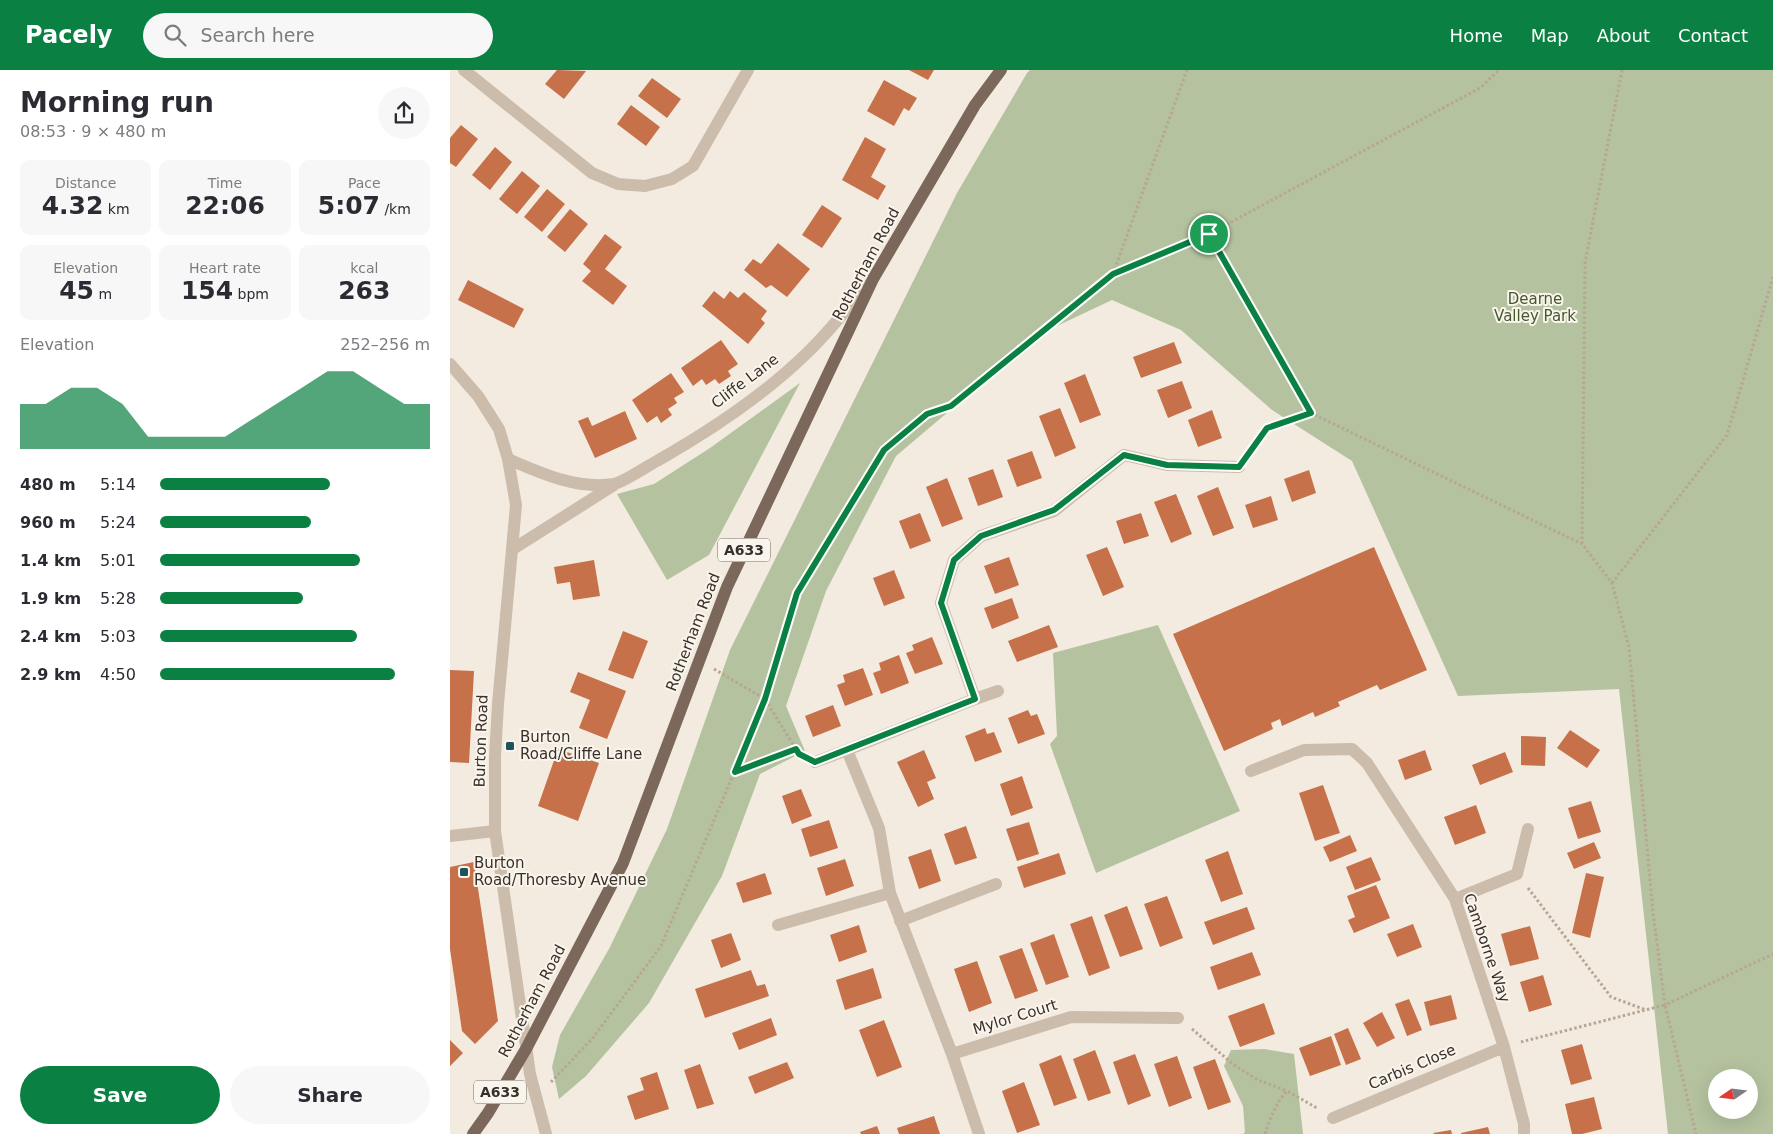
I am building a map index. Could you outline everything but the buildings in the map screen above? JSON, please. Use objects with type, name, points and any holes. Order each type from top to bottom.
[{"type":"main road","name":"Rotherham Road","points":[[473,1134],[526,1050],[622,863],[727,587],[873,279],[975,105],[1001,70]]},
{"type":"street","points":[[464,70],[592,174],[618,184],[645,186],[672,179],[693,166],[748,70]]},
{"type":"street","name":"Cliffe Lane","points":[[513,548],[714,426],[763,390],[808,352],[873,279]]},
{"type":"street","name":"Burton Road","points":[[450,364],[478,396],[499,429],[508,459],[516,504],[498,704],[495,756],[495,831],[526,1050],[536,1099],[546,1134]]},
{"type":"street","points":[[975,699],[941,603],[954,560],[981,536],[1054,510],[1124,455],[1167,465],[1239,467]]},
{"type":"street","points":[[508,459],[539,472],[572,481],[597,485],[616,484]]},
{"type":"street","points":[[815,762],[998,691]]},
{"type":"street","name":"Camborne Way","points":[[1251,772],[1304,750],[1352,749],[1367,763],[1455,899],[1504,1047],[1524,1124],[1524,1134]]},
{"type":"street","points":[[847,750],[879,828],[890,893],[952,1054],[979,1134]]},
{"type":"street","points":[[1455,899],[1517,874],[1528,829]]},
{"type":"street","points":[[450,836],[495,831]]},
{"type":"street","points":[[900,921],[996,884]]},
{"type":"street","points":[[778,925],[890,893]]},
{"type":"street","name":"Mylor Court","points":[[952,1054],[1071,1017],[1178,1018]]},
{"type":"street","name":"Carbis Close","points":[[1333,1118],[1504,1047]]},
{"type":"path","points":[[1113,274],[1187,70]]},
{"type":"path","points":[[536,1099],[592,1039],[661,946],[765,699],[797,593],[884,450],[927,414],[951,406],[1113,274],[1209,234],[1480,88],[1499,70]]},
{"type":"path","points":[[1582,544],[1585,263],[1622,70]]},
{"type":"path","points":[[1209,234],[1311,413],[1582,544],[1612,583],[1629,647],[1653,914],[1665,1005],[1696,1134]]},
{"type":"path","points":[[1612,583],[1727,435],[1773,277]]},
{"type":"path","points":[[1239,467],[1267,428],[1311,413]]},
{"type":"path","points":[[699,660],[765,699],[799,754],[815,762]]},
{"type":"path","points":[[735,772],[796,749]]},
{"type":"path","points":[[1517,874],[1611,997],[1646,1010]]},
{"type":"path","points":[[1504,1047],[1665,1005],[1773,954]]},
{"type":"path","points":[[1178,1018],[1234,1065],[1258,1080],[1287,1091],[1333,1118]]},
{"type":"path","points":[[1264,1134],[1271,1116],[1287,1091]]},
{"type":"green space","name":"Dearne Valley Park","points":[[1030,70],[1773,70],[1773,1134],[1668,1134],[1619,689],[1458,696],[1352,461],[1272,410],[1181,330],[1112,300],[1040,334],[896,456],[826,591],[786,706],[805,751],[760,774],[722,876],[649,1003],[586,1076],[559,1099],[552,1067],[560,1035],[610,947],[667,829],[730,650],[957,193]]},
{"type":"green space","points":[[800,383],[709,555],[667,580],[617,494],[654,484],[710,448]]},
{"type":"green space","points":[[1158,625],[1240,811],[1096,873],[1050,744],[1057,736],[1053,653]]},
{"type":"green space","points":[[1264,1049],[1294,1054],[1303,1134],[1243,1134],[1245,1132],[1243,1106],[1224,1066],[1231,1050]]},
{"type":"place","name":"Burton Road/Cliffe Lane","points":[[510,746]]},
{"type":"place","name":"Burton Road/Thoresby Avenue","points":[[464,872]]},
{"type":"route","points":[[1209,234],[1311,413],[1267,428],[1239,467],[1167,465],[1124,455],[1054,510],[981,536],[954,560],[941,603],[975,699],[815,762],[799,754],[796,749],[735,772],[765,699],[797,593],[884,450],[927,414],[951,406],[1113,274],[1209,234]]}]
